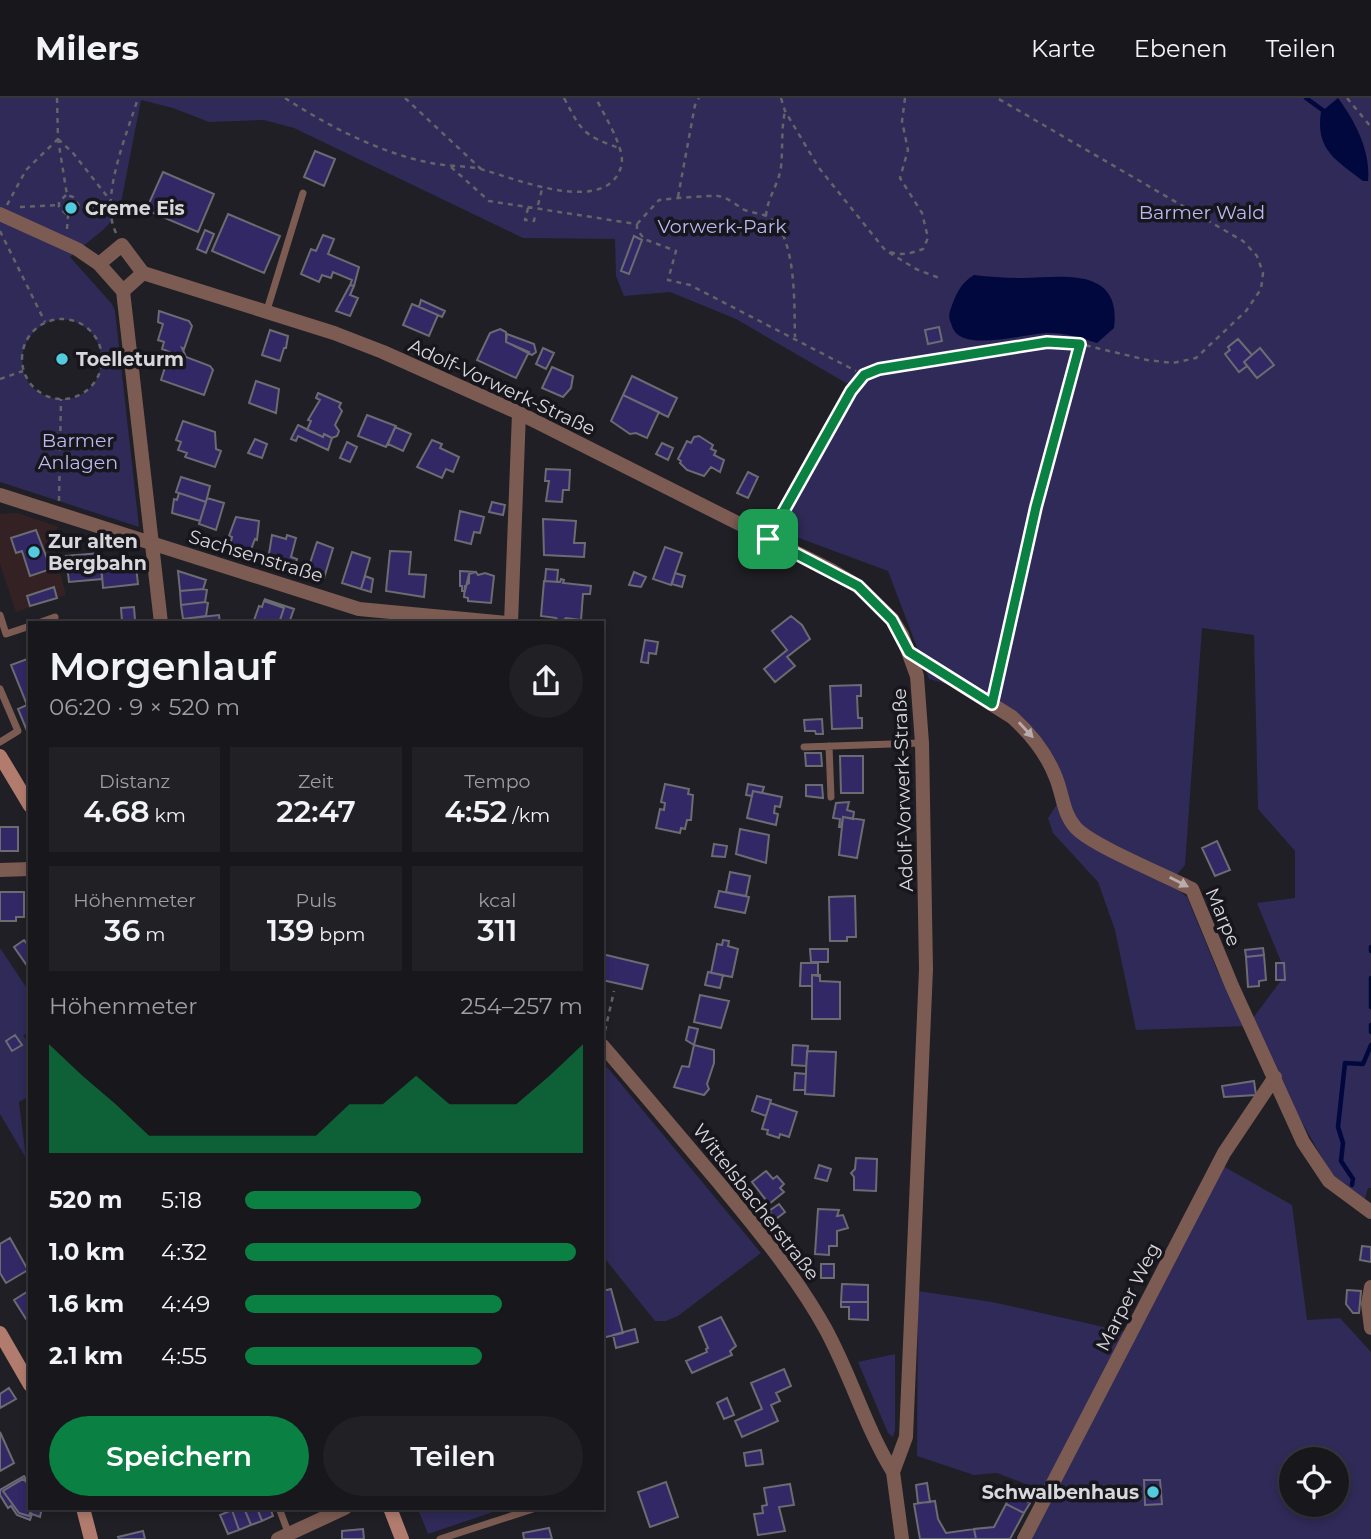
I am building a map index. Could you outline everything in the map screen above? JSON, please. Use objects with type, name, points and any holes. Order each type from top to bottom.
[{"type":"street","points":[[3,212],[77,249],[99,264],[123,291],[161,621]]},
{"type":"street","points":[[99,264],[122,246],[144,273],[123,291]]},
{"type":"street","name":"Adolf-Vorwerk-Straße","points":[[144,273],[267,310],[383,352],[519,413],[858,586],[892,620],[909,652],[917,676],[922,743],[926,888],[923,1052],[906,1437],[893,1472],[902,1539]]},
{"type":"street","points":[[509,621],[519,413]]},
{"type":"street","name":"Sachsenstraße","points":[[0,495],[359,609],[488,621]]},
{"type":"street","name":"Marpe","points":[[909,652],[1012,717],[1039,746],[1056,778],[1062,804],[1077,830],[1192,889],[1232,986],[1315,1163],[1329,1181],[1371,1212]]},
{"type":"street","points":[[0,756],[28,803]]},
{"type":"street","points":[[0,870],[28,869]]},
{"type":"street","name":"Wittelsbacherstraße","points":[[604,1047],[763,1236],[799,1287],[825,1328],[851,1381],[877,1446],[893,1472]]},
{"type":"street","name":"Marper Weg","points":[[1024,1539],[1224,1153],[1275,1077]]},
{"type":"street","points":[[1371,1287],[1368,1304],[1371,1328]]},
{"type":"street","points":[[0,1333],[28,1382]]},
{"type":"street","points":[[84,1510],[91,1539]]},
{"type":"street","points":[[283,1536],[341,1510]]},
{"type":"street","points":[[391,1510],[402,1539]]},
{"type":"lane","points":[[267,310],[303,193]]},
{"type":"lane","points":[[768,539],[851,391],[864,375],[879,369],[947,358]]},
{"type":"lane","points":[[0,615],[6,634],[28,627]]},
{"type":"lane","points":[[43,621],[54,617]]},
{"type":"lane","points":[[0,689],[18,731],[0,742]]},
{"type":"lane","points":[[804,747],[922,743]]},
{"type":"lane","points":[[829,746],[831,797]]},
{"type":"lane","points":[[279,1510],[283,1536]]},
{"type":"lane","points":[[440,1539],[530,1510]]},
{"type":"path","points":[[3,212],[59,205],[67,195],[58,139],[57,98]]},
{"type":"path","points":[[122,246],[111,223],[109,207],[138,98]]},
{"type":"path","points":[[285,98],[332,125],[374,144],[429,163],[481,169],[542,189],[594,191],[619,172],[622,163],[619,148],[596,98]]},
{"type":"path","points":[[405,98],[481,169]]},
{"type":"path","points":[[564,98],[591,139],[619,148]]},
{"type":"path","points":[[678,198],[695,105],[699,98]]},
{"type":"path","points":[[781,98],[785,111],[819,169],[886,250],[916,270],[939,278]]},
{"type":"path","points":[[886,250],[909,254],[923,248],[928,238],[922,213],[900,174],[908,150],[902,121],[905,98]]},
{"type":"path","points":[[1347,98],[1371,127]]},
{"type":"path","points":[[947,358],[1023,344],[1080,344],[1147,360],[1173,363],[1196,358],[1246,311],[1261,289],[1263,274],[1257,256],[1225,229],[999,99]]},
{"type":"path","points":[[766,216],[769,197],[780,172],[780,134],[785,111]]},
{"type":"path","points":[[58,139],[73,153],[110,200]]},
{"type":"path","points":[[3,212],[26,170],[58,139]]},
{"type":"path","points":[[451,167],[489,201],[637,224]]},
{"type":"path","points":[[538,205],[542,189]]},
{"type":"path","points":[[67,195],[73,197],[80,207]]},
{"type":"path","points":[[795,337],[795,298],[789,256],[777,226],[766,216],[750,213],[718,196],[678,198],[659,200],[637,224],[636,229],[644,239],[676,251],[668,280],[690,285],[849,367]]},
{"type":"path","points":[[59,205],[68,216],[67,229]]},
{"type":"path","points":[[68,216],[80,207],[109,207]]},
{"type":"path","points":[[528,208],[525,220],[534,221],[536,216]]},
{"type":"path","points":[[0,231],[45,322]]},
{"type":"path","points":[[62,318],[79,322],[94,334],[102,353],[99,373],[90,387],[79,395],[61,399],[40,393],[31,385],[23,371],[22,358],[27,338],[45,322],[62,318]]},
{"type":"path","points":[[992,704],[1036,507],[1080,344]]},
{"type":"path","points":[[0,379],[23,371]]},
{"type":"path","points":[[59,504],[61,399]]},
{"type":"path","points":[[604,1036],[614,991]]},
{"type":"shaded area","points":[[1338,98],[1350,116],[1364,148],[1368,181],[1363,181],[1337,160],[1321,136],[1321,112]]},
{"type":"shaded area","points":[[974,275],[1010,278],[1072,277],[1087,280],[1100,285],[1109,294],[1114,308],[1114,328],[1097,343],[1049,333],[994,340],[967,339],[957,334],[949,315],[959,290]]},
{"type":"shaded area","points":[[17,513],[59,527],[54,531],[57,562],[66,595],[16,612],[0,564],[0,514]]},
{"type":"green space","points":[[0,98],[1371,98],[1371,1188],[1368,1188],[1365,1199],[1332,1175],[1247,1026],[1136,1030],[1115,930],[1098,882],[1053,833],[1048,818],[1059,801],[1042,761],[1007,721],[977,699],[929,679],[888,571],[780,531],[862,384],[846,383],[736,319],[670,292],[624,296],[616,276],[615,239],[523,238],[294,128],[264,120],[209,122],[173,108],[141,100],[119,213],[70,257],[112,304],[115,311],[139,527],[0,482]],"holes":[[[62,319],[80,324],[92,334],[99,348],[101,362],[98,377],[89,389],[76,397],[59,399],[43,395],[31,386],[24,374],[22,360],[25,346],[33,333],[45,324]],[[1202,628],[1254,635],[1258,809],[1295,851],[1295,898],[1257,903],[1286,974],[1247,1026],[1217,970],[1187,897],[1170,883],[1185,865]]]},
{"type":"green space","points":[[0,948],[28,990],[28,1032],[23,1036],[28,1041],[28,1097],[19,1102],[26,1158],[0,1114]]},
{"type":"green space","points":[[607,1067],[761,1253],[678,1316],[666,1321],[655,1321],[604,1257],[604,1070]]},
{"type":"green space","points":[[1216,1162],[1292,1205],[1307,1320],[1340,1318],[1371,1352],[1371,1539],[1031,1539],[1054,1495],[997,1473],[974,1475],[917,1456],[918,1291],[992,1302],[1126,1332]]},
{"type":"green space","points":[[895,1354],[893,1437],[888,1433],[858,1362]]},
{"type":"green space","points":[[418,1510],[499,1510],[428,1534]]},
{"type":"building","points":[[315,151],[335,159],[324,186],[304,177]]},
{"type":"building","points":[[163,172],[214,194],[198,232],[146,210]]},
{"type":"building","points":[[228,214],[280,236],[264,273],[212,251]]},
{"type":"building","points":[[205,230],[214,234],[206,253],[197,249]]},
{"type":"building","points":[[323,235],[334,239],[328,254],[359,267],[354,286],[350,285],[352,280],[333,272],[331,278],[322,275],[319,282],[301,274],[311,249],[316,251]]},
{"type":"building","points":[[634,236],[642,240],[629,274],[621,271]]},
{"type":"building","points":[[350,285],[354,286],[350,295],[358,298],[350,316],[336,311]]},
{"type":"building","points":[[421,300],[445,311],[442,317],[419,307]]},
{"type":"building","points":[[412,304],[438,315],[429,336],[403,325]]},
{"type":"building","points":[[159,311],[189,321],[192,326],[184,349],[182,348],[186,357],[210,366],[213,370],[204,395],[161,380],[170,352],[162,349],[164,342],[158,340],[163,324],[158,322]]},
{"type":"building","points":[[939,327],[942,341],[928,344],[925,330]]},
{"type":"building","points":[[500,329],[506,332],[506,342],[529,352],[516,378],[477,360],[490,333]]},
{"type":"building","points":[[270,330],[288,336],[280,361],[262,355]]},
{"type":"building","points":[[507,334],[534,344],[536,352],[532,355],[506,342]]},
{"type":"building","points":[[1238,339],[1252,355],[1244,362],[1247,366],[1239,372],[1225,354],[1230,350],[1228,347]]},
{"type":"building","points":[[543,348],[554,353],[546,369],[536,364]]},
{"type":"building","points":[[1260,348],[1274,365],[1257,378],[1244,362]]},
{"type":"building","name":"Toelleturm","points":[[59,352],[65,352],[69,359],[65,366],[59,366],[55,362],[55,356]]},
{"type":"building","points":[[552,367],[573,376],[571,388],[563,397],[542,388]]},
{"type":"building","points":[[632,376],[677,398],[668,417],[623,395]]},
{"type":"building","points":[[256,381],[279,389],[276,413],[249,403]]},
{"type":"building","points":[[318,393],[341,403],[339,407],[342,411],[335,425],[339,431],[337,436],[332,438],[307,430],[311,421],[308,420],[320,400],[316,398]]},
{"type":"building","points":[[623,395],[659,412],[647,438],[636,433],[630,434],[611,421]]},
{"type":"building","points":[[367,415],[396,426],[386,447],[358,436]]},
{"type":"building","points":[[183,421],[215,432],[216,449],[221,451],[215,467],[185,457],[187,453],[178,450],[181,442],[176,440]]},
{"type":"building","points":[[298,425],[323,437],[324,434],[332,438],[328,450],[298,436],[296,441],[291,439]]},
{"type":"building","points":[[395,427],[411,434],[403,451],[388,444]]},
{"type":"building","points":[[699,436],[713,445],[711,449],[716,451],[714,455],[724,460],[720,472],[711,467],[704,476],[687,470],[680,463],[678,459],[687,441],[691,443],[694,437]]},
{"type":"building","points":[[255,439],[267,444],[262,458],[248,453]]},
{"type":"building","points":[[432,440],[442,444],[440,448],[459,457],[453,472],[446,469],[442,478],[417,467]]},
{"type":"building","points":[[347,442],[357,447],[350,462],[340,458]]},
{"type":"building","points":[[662,443],[673,448],[668,460],[656,454]]},
{"type":"building","points":[[546,469],[570,470],[569,490],[563,490],[562,502],[546,501],[549,481],[545,481]]},
{"type":"building","points":[[748,472],[758,477],[748,498],[737,493]]},
{"type":"building","points":[[181,477],[210,486],[206,502],[176,492]]},
{"type":"building","points":[[179,493],[206,502],[200,521],[172,513],[174,499],[177,500]]},
{"type":"building","points":[[207,498],[224,503],[216,530],[199,524]]},
{"type":"building","points":[[492,502],[505,505],[503,515],[489,512]]},
{"type":"building","points":[[460,511],[484,517],[480,533],[474,532],[471,544],[455,540]]},
{"type":"building","points":[[236,517],[259,521],[257,540],[255,539],[250,552],[230,546],[232,537],[229,536]]},
{"type":"building","points":[[543,519],[576,521],[574,543],[585,543],[584,557],[544,555]]},
{"type":"building","name":"Zur alten Bergbahn","points":[[36,530],[51,569],[30,576],[22,551],[16,553],[11,538]]},
{"type":"building","points":[[272,535],[286,539],[287,535],[296,538],[291,557],[297,559],[293,570],[268,560]]},
{"type":"building","points":[[317,542],[333,548],[324,578],[307,572]]},
{"type":"building","points":[[665,547],[682,553],[671,585],[653,579]]},
{"type":"building","points":[[390,551],[411,552],[409,574],[426,575],[424,597],[386,591]]},
{"type":"building","points":[[352,552],[370,558],[361,589],[342,583]]},
{"type":"building","points":[[100,553],[102,579],[69,582],[66,556]]},
{"type":"building","points":[[135,558],[138,584],[103,588],[101,561]]},
{"type":"building","points":[[546,569],[558,570],[557,582],[545,581]]},
{"type":"building","points":[[178,571],[206,580],[203,589],[180,591]]},
{"type":"building","points":[[460,571],[476,572],[469,574],[465,591],[462,591],[460,586]]},
{"type":"building","points":[[476,572],[478,575],[485,573],[494,576],[491,603],[468,601],[468,598],[464,597],[469,574]]},
{"type":"building","points":[[634,572],[646,577],[641,587],[629,585]]},
{"type":"building","points":[[675,573],[685,576],[682,587],[672,584]]},
{"type":"building","points":[[365,576],[373,579],[371,592],[361,589]]},
{"type":"building","points":[[561,579],[564,580],[563,583],[591,586],[590,594],[583,594],[581,620],[566,618],[558,621],[556,618],[541,616],[544,581],[560,582]]},
{"type":"building","points":[[54,587],[57,598],[30,606],[27,596]]},
{"type":"building","points":[[207,590],[205,602],[181,605],[180,591]]},
{"type":"building","points":[[264,599],[294,609],[290,621],[280,621],[284,608]]},
{"type":"building","points":[[264,601],[284,608],[280,621],[254,621],[259,606],[262,607]]},
{"type":"building","points":[[208,603],[206,616],[183,619],[181,605]]},
{"type":"building","points":[[134,607],[135,620],[122,621],[121,608]]},
{"type":"building","points":[[219,615],[220,621],[183,621]]},
{"type":"building","points":[[791,616],[802,625],[810,639],[787,657],[795,666],[775,682],[764,669],[787,650],[772,631]]},
{"type":"building","points":[[645,640],[658,642],[656,654],[649,653],[648,663],[641,662]]},
{"type":"building","points":[[28,659],[28,733],[18,709],[27,705],[11,665]]},
{"type":"building","points":[[861,685],[861,696],[857,696],[858,718],[862,718],[862,728],[832,729],[830,686]]},
{"type":"building","points":[[822,719],[823,734],[805,731],[804,720]]},
{"type":"building","points":[[805,753],[821,753],[822,766],[806,766]]},
{"type":"building","points":[[840,756],[863,756],[863,793],[841,793]]},
{"type":"building","points":[[665,784],[689,789],[688,794],[693,795],[691,820],[687,820],[685,829],[681,828],[680,833],[656,828],[660,809],[664,810],[665,803],[661,802]]},
{"type":"building","points":[[748,784],[764,787],[762,793],[753,791],[752,796],[746,795]]},
{"type":"building","points":[[806,785],[822,785],[823,798],[806,796]]},
{"type":"building","points":[[753,791],[782,797],[780,807],[775,806],[774,813],[778,814],[776,825],[747,818]]},
{"type":"building","points":[[849,802],[847,810],[854,812],[853,819],[843,817],[839,827],[840,819],[833,818],[836,803]]},
{"type":"building","points":[[843,817],[864,820],[857,858],[839,855]]},
{"type":"building","points":[[0,827],[18,827],[18,851],[0,851]]},
{"type":"building","points":[[740,829],[769,835],[766,863],[736,854]]},
{"type":"building","points":[[1217,841],[1230,870],[1215,876],[1202,848]]},
{"type":"building","points":[[714,844],[727,846],[725,857],[712,856]]},
{"type":"building","points":[[730,872],[750,876],[746,896],[726,892]]},
{"type":"building","points":[[719,891],[749,897],[745,913],[715,907]]},
{"type":"building","points":[[0,892],[24,892],[24,917],[16,917],[16,921],[0,921]]},
{"type":"building","points":[[855,896],[856,937],[847,937],[847,941],[830,941],[829,897]]},
{"type":"building","points":[[24,940],[28,945],[28,967],[14,947]]},
{"type":"building","points":[[723,940],[729,941],[728,946],[738,949],[732,977],[711,973],[717,944],[722,945]]},
{"type":"building","points":[[1263,948],[1264,955],[1246,957],[1245,950]]},
{"type":"building","points":[[810,949],[828,949],[828,962],[811,962]]},
{"type":"building","points":[[604,954],[648,965],[642,989],[604,980]]},
{"type":"building","points":[[1264,955],[1266,980],[1259,981],[1259,986],[1248,987],[1246,957]]},
{"type":"building","points":[[801,963],[818,963],[818,976],[812,975],[812,986],[800,986]]},
{"type":"building","points":[[1276,963],[1284,963],[1285,980],[1276,980]]},
{"type":"building","points":[[708,972],[723,975],[720,988],[705,985]]},
{"type":"building","points":[[812,975],[820,975],[820,981],[840,982],[840,1019],[812,1019]]},
{"type":"building","points":[[700,995],[729,1001],[721,1028],[694,1022]]},
{"type":"building","points":[[689,1027],[698,1029],[694,1045],[686,1040]]},
{"type":"building","points":[[15,1035],[22,1045],[12,1051],[6,1041]]},
{"type":"building","points":[[694,1045],[714,1050],[714,1063],[707,1084],[709,1089],[704,1095],[674,1087],[682,1066],[689,1067]]},
{"type":"building","points":[[793,1045],[808,1046],[806,1066],[792,1065]]},
{"type":"building","points":[[807,1051],[836,1052],[834,1096],[805,1094]]},
{"type":"building","points":[[795,1073],[806,1074],[805,1090],[794,1090]]},
{"type":"building","points":[[1254,1081],[1256,1095],[1224,1097],[1222,1086]]},
{"type":"building","points":[[757,1096],[771,1100],[766,1116],[752,1111]]},
{"type":"building","points":[[770,1103],[797,1112],[789,1137],[780,1134],[779,1138],[762,1129]]},
{"type":"building","points":[[856,1158],[877,1159],[876,1191],[854,1190],[854,1177],[851,1173],[855,1169]]},
{"type":"building","points":[[819,1165],[831,1169],[827,1181],[815,1178]]},
{"type":"building","points":[[766,1171],[773,1179],[777,1176],[784,1184],[780,1188],[784,1192],[769,1204],[752,1182]]},
{"type":"building","points":[[779,1204],[785,1212],[776,1219],[769,1211]]},
{"type":"building","points":[[818,1209],[839,1210],[837,1216],[843,1215],[848,1228],[837,1231],[837,1246],[829,1246],[829,1255],[815,1254]]},
{"type":"building","points":[[10,1238],[28,1270],[6,1283],[0,1273],[0,1244]]},
{"type":"building","points":[[1362,1246],[1371,1247],[1371,1262],[1360,1260]]},
{"type":"building","points":[[821,1264],[834,1264],[834,1278],[821,1278]]},
{"type":"building","points":[[842,1284],[868,1285],[868,1302],[841,1302]]},
{"type":"building","points":[[611,1289],[623,1333],[604,1338],[604,1291]]},
{"type":"building","points":[[1347,1290],[1361,1291],[1359,1313],[1353,1313],[1346,1304]]},
{"type":"building","points":[[28,1291],[28,1318],[26,1319],[14,1300]]},
{"type":"building","points":[[841,1302],[868,1302],[868,1320],[849,1319],[849,1307],[841,1307]]},
{"type":"building","points":[[721,1317],[736,1346],[730,1351],[732,1355],[692,1373],[686,1361],[707,1352],[708,1348],[699,1327]]},
{"type":"building","points":[[635,1329],[638,1342],[616,1348],[613,1335]]},
{"type":"building","points":[[784,1369],[791,1386],[776,1393],[780,1401],[771,1405],[778,1421],[742,1437],[735,1421],[762,1409],[751,1383]]},
{"type":"building","points":[[9,1388],[16,1399],[0,1408],[0,1394]]},
{"type":"building","points":[[727,1398],[734,1415],[724,1419],[717,1403]]},
{"type":"building","points":[[0,1432],[14,1463],[0,1471]]},
{"type":"building","points":[[761,1450],[763,1464],[746,1466],[744,1453]]},
{"type":"building","points":[[24,1476],[28,1482],[23,1479],[3,1491],[19,1513],[29,1516],[32,1510],[42,1510],[40,1517],[32,1514],[30,1520],[17,1515],[11,1506],[8,1508],[0,1490]]},
{"type":"building","points":[[23,1479],[28,1483],[28,1510],[32,1510],[29,1516],[19,1513],[3,1491]]},
{"type":"building","name":"Schwalbenhaus","points":[[1144,1480],[1160,1480],[1162,1504],[1145,1505]]},
{"type":"building","points":[[666,1482],[678,1517],[650,1527],[638,1492]]},
{"type":"building","points":[[927,1483],[930,1502],[918,1503],[916,1485]]},
{"type":"building","points":[[790,1484],[794,1505],[779,1507],[785,1531],[758,1535],[754,1514],[763,1513],[762,1506],[767,1505],[764,1488]]},
{"type":"building","points":[[1012,1493],[1030,1503],[1024,1513],[1006,1504]]},
{"type":"building","points":[[935,1501],[938,1519],[946,1533],[974,1529],[976,1539],[920,1539],[914,1504]]},
{"type":"building","points":[[1006,1504],[1024,1513],[1010,1539],[976,1539],[974,1529],[994,1527]]},
{"type":"building","points":[[232,1510],[245,1510],[251,1525],[239,1530]]},
{"type":"building","points":[[232,1510],[239,1530],[228,1534],[220,1515]]},
{"type":"building","points":[[245,1510],[258,1510],[262,1521],[251,1525]]},
{"type":"building","points":[[258,1510],[271,1510],[273,1516],[262,1521]]},
{"type":"building","points":[[549,1528],[552,1539],[524,1539],[523,1533]]},
{"type":"building","points":[[363,1529],[364,1539],[342,1539],[342,1531]]},
{"type":"building","points":[[143,1531],[145,1539],[118,1537]]},
{"type":"waterway","points":[[1306,98],[1328,114]]},
{"type":"waterway","points":[[1371,978],[1371,1007]]},
{"type":"waterway","points":[[1371,1025],[1371,1032]]},
{"type":"waterway","points":[[1352,1185],[1353,1179],[1341,1161],[1343,1143],[1338,1127],[1345,1063],[1363,1064],[1371,1045]]},
{"type":"place","name":"Creme Eis","points":[[71,208]]},
{"type":"place","name":"Toelleturm","points":[[62,359]]},
{"type":"place","name":"Zur alten Bergbahn","points":[[34,552]]},
{"type":"place","name":"Schwalbenhaus","points":[[1153,1492]]},
{"type":"route","points":[[1023,344],[1080,344],[1036,507],[992,704],[909,652],[892,620],[879,604],[858,586],[768,539],[851,391],[864,375],[879,369],[1023,344]]},
{"type":"park label","name":"Barmer Wald","points":[[1202,212]]},
{"type":"park label","name":"Vorwerk-Park","points":[[722,226]]},
{"type":"park label","name":"Barmer Anlagen","points":[[78,451]]}]
